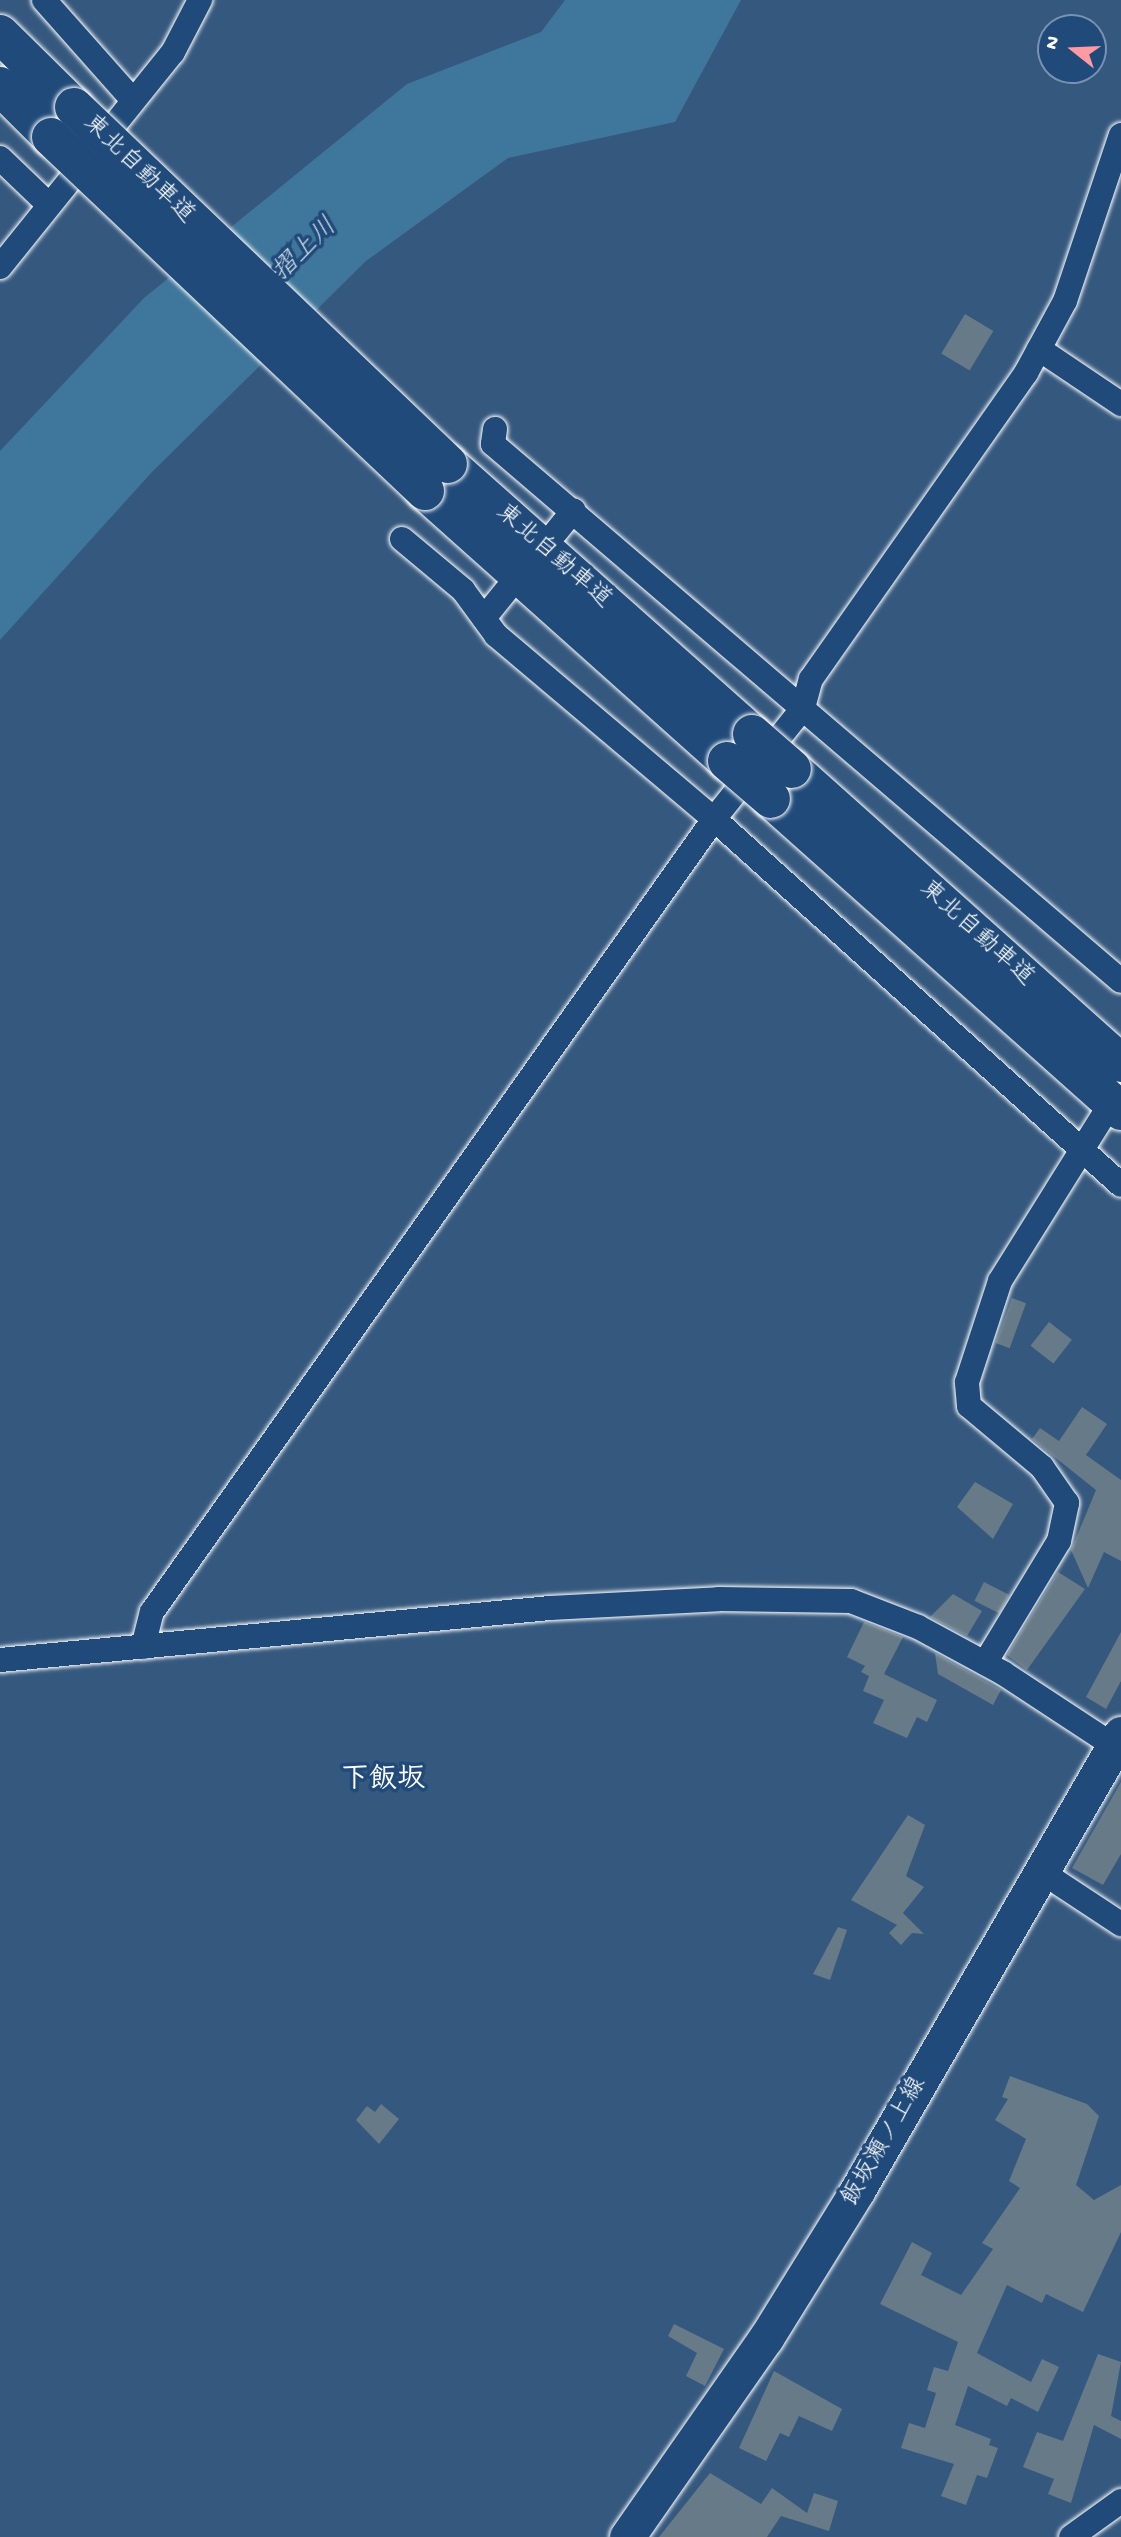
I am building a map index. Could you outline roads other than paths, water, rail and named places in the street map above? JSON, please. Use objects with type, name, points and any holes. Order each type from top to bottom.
[{"type":"highway","name":"東北自動車道","points":[[0,34],[63,122],[436,478],[781,784],[1121,1063]]},
{"type":"highway","name":"東北自動車道","points":[[0,86],[63,122]]},
{"type":"highway","name":"東北自動車道","points":[[781,784],[1112,1113]]},
{"type":"main road","name":"飯坂瀬ノ上線","points":[[628,2537],[766,2338],[1042,1872],[1117,1740]]},
{"type":"street","points":[[44,0],[131,98]]},
{"type":"street","points":[[0,267],[131,98],[173,52],[200,0]]},
{"type":"street","points":[[143,1647],[152,1612],[714,819],[803,708],[811,679],[1039,349],[1065,301],[1121,135]]},
{"type":"street","points":[[0,158],[47,203]]},
{"type":"street","points":[[1039,349],[1121,404]]},
{"type":"street","points":[[495,429],[493,444],[574,510],[1121,981]]},
{"type":"street","points":[[556,531],[574,510]]},
{"type":"street","points":[[402,539],[463,590],[484,618],[714,819],[1121,1185]]},
{"type":"street","points":[[484,618],[507,590]]},
{"type":"street","points":[[985,1663],[1059,1541],[1067,1503],[1042,1467],[969,1406],[967,1382],[1000,1280],[1081,1149],[1112,1113]]},
{"type":"street","points":[[0,1660],[550,1608],[825,1600],[877,1608],[985,1663],[1117,1740]]},
{"type":"street","points":[[1042,1872],[1121,1924]]},
{"type":"street","points":[[1071,2537],[1121,2501]]},
{"type":"water","name":"摺上川","points":[[565,0],[741,0],[675,122],[508,158],[366,261],[152,472],[0,640],[0,451],[144,298],[407,84],[541,32]]},
{"type":"district","name":"下飯坂","points":[[383,1781]]}]
